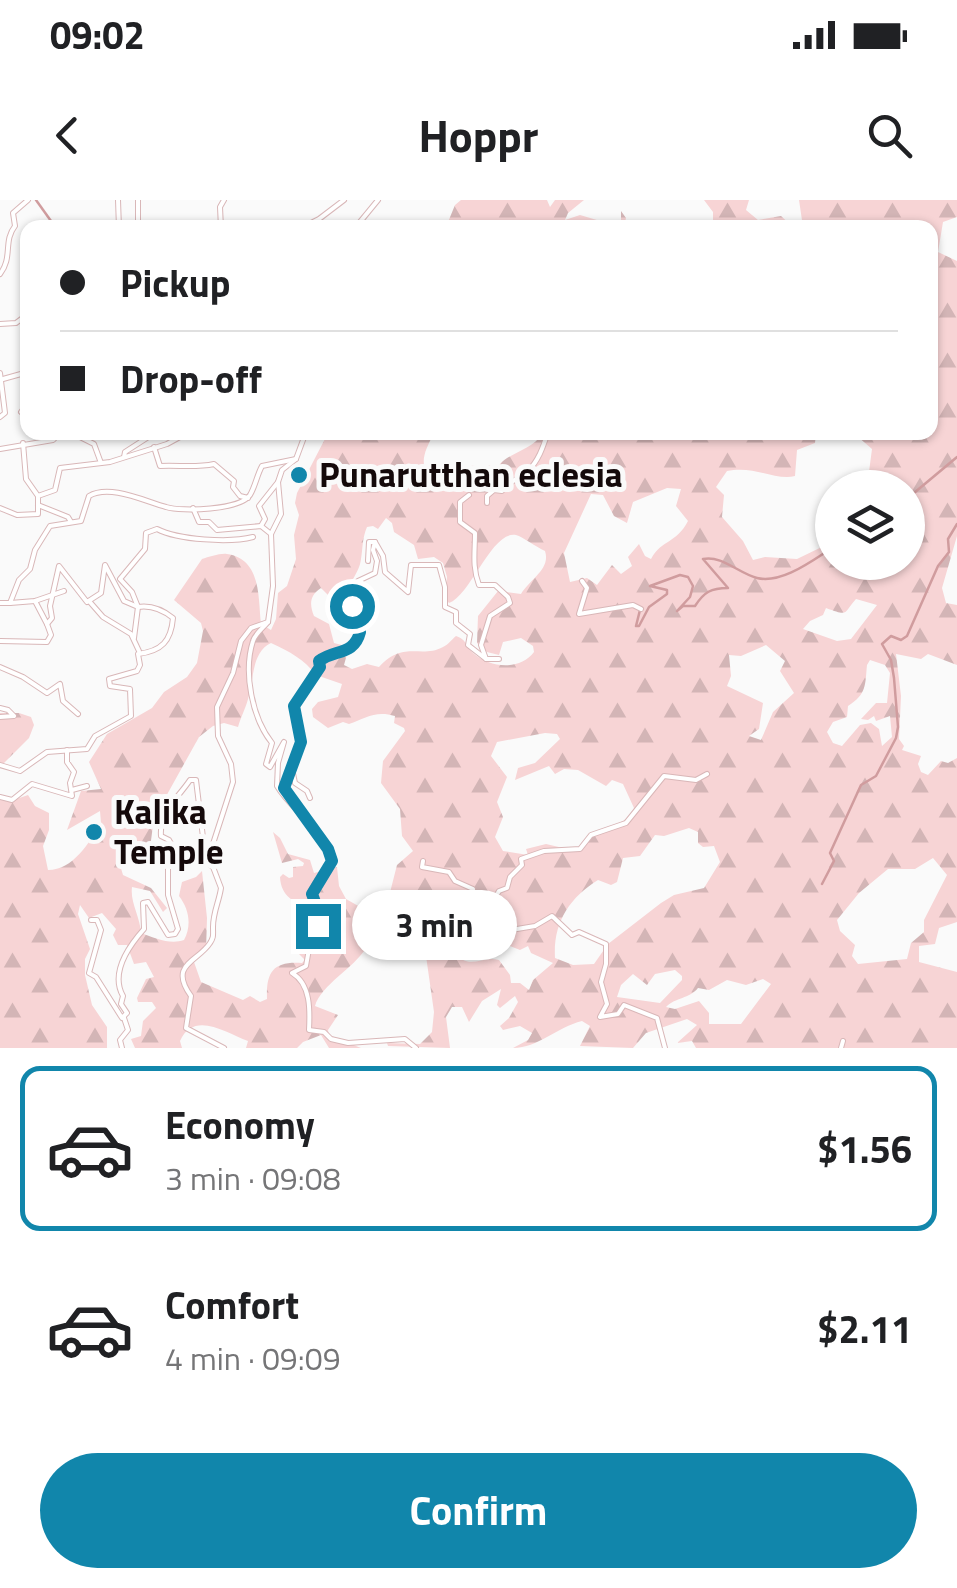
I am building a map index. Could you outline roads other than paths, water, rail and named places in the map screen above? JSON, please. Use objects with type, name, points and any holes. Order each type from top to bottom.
[{"type":"street","points":[[0,274],[8,260],[7,237],[15,226],[13,212],[28,200]]},
{"type":"street","points":[[319,220],[344,200]]},
{"type":"street","points":[[362,220],[378,200]]},
{"type":"street","points":[[0,417],[5,413],[1,376]]},
{"type":"street","points":[[0,449],[53,440]]},
{"type":"street","points":[[86,440],[94,444],[101,463]]},
{"type":"street","points":[[124,456],[144,440]]},
{"type":"street","points":[[38,496],[55,490],[60,468],[101,463],[170,440]]},
{"type":"street","points":[[260,526],[265,519],[259,506],[278,482],[282,470],[296,459],[303,440]]},
{"type":"street","points":[[488,503],[487,496],[494,490],[502,490],[506,484],[526,476],[546,440]]},
{"type":"street","points":[[0,508],[30,516],[38,514],[38,496],[26,479],[23,443]]},
{"type":"street","points":[[154,447],[160,466],[216,465],[234,481],[233,488],[240,496],[248,498]]},
{"type":"street","points":[[10,603],[45,532],[60,523],[81,521],[89,496],[96,492],[168,508],[234,506],[248,498],[262,466],[296,459]]},
{"type":"street","points":[[278,482],[280,514],[271,534],[273,586],[268,622],[253,638],[251,692],[257,718],[272,743],[266,764],[268,768],[281,743],[284,744],[276,779],[280,792],[314,828],[332,861],[312,898],[318,910],[314,921],[322,937],[309,949],[306,966],[292,972],[308,994],[309,1030],[324,1032],[340,1042],[405,1040],[416,1048]]},
{"type":"street","points":[[469,495],[460,502],[460,522],[476,533],[473,563],[479,585],[495,585],[510,603],[490,616],[480,645],[486,659]]},
{"type":"street","points":[[38,505],[68,517],[71,522]]},
{"type":"street","points":[[193,508],[199,522],[210,522],[217,530],[260,526],[271,534]]},
{"type":"street","points":[[0,765],[20,771],[47,752],[87,749],[95,736],[131,716],[130,689],[108,684],[113,677],[129,676],[140,665],[134,638],[138,608],[120,576],[146,548],[146,532],[203,539],[253,537]]},
{"type":"street","points":[[368,561],[369,542],[374,542]]},
{"type":"street","points":[[374,542],[384,557],[386,572],[408,592],[411,565],[439,565],[445,607],[456,612],[456,623],[470,634],[468,645],[486,659],[499,659]]},
{"type":"street","points":[[292,803],[284,788],[301,738],[294,706],[320,667],[319,661],[346,652],[358,640],[360,632],[350,619],[353,596],[358,580],[375,573],[378,561],[374,542]]},
{"type":"street","points":[[89,600],[102,591],[105,565],[124,601],[138,608],[151,606],[173,618],[169,640],[152,652],[138,654]]},
{"type":"street","points":[[46,624],[52,618],[50,610],[60,566],[80,596],[134,638]]},
{"type":"street","points":[[582,581],[587,588],[579,614],[633,604],[641,608]]},
{"type":"street","points":[[0,604],[36,601],[64,591]]},
{"type":"street","points":[[0,641],[47,642],[51,635],[36,601]]},
{"type":"street","points":[[224,1048],[186,1028],[191,996],[184,986],[186,965],[213,939],[214,906],[221,888],[210,852],[233,782],[231,764],[218,736],[217,706],[242,641],[252,628],[268,622]]},
{"type":"street","points":[[0,667],[23,676],[47,693],[60,684],[63,701],[78,714]]},
{"type":"street","points":[[0,708],[14,716],[0,717]]},
{"type":"street","points":[[0,797],[12,800],[32,784],[72,796],[74,772],[67,762],[68,750]]},
{"type":"street","points":[[292,765],[295,784],[307,790],[310,798]]},
{"type":"street","points":[[480,923],[522,865],[521,859],[544,851],[580,849],[591,835],[626,823],[664,776],[696,780],[707,774]]},
{"type":"street","points":[[124,1018],[119,970],[130,944],[144,929],[144,903],[148,902],[158,914],[168,934],[175,934],[178,929],[168,895],[168,869],[174,849],[161,836],[160,828],[166,810],[194,778],[206,862],[213,867]]},
{"type":"street","points":[[72,790],[87,786]]},
{"type":"street","points":[[422,861],[422,867],[449,872],[455,881],[473,889],[470,916],[477,924],[491,925],[503,920],[512,930],[518,930],[552,916],[572,935],[579,932],[606,944],[601,982],[607,1004],[600,1017],[618,1014],[624,1005],[653,1015],[665,1048]]},
{"type":"street","points":[[91,920],[98,920],[100,930],[89,973],[96,977],[112,1007],[124,1018],[128,1030],[120,1040],[122,1048]]},
{"type":"street","points":[[841,1048],[843,1041]]},
{"type":"waterway","points":[[36,200],[50,220]]},
{"type":"waterway","points":[[925,484],[957,457]]},
{"type":"waterway","points":[[822,884],[834,861],[830,853],[861,785],[876,776],[896,738],[894,678],[891,660],[882,644],[891,636],[901,640],[907,636],[938,566],[949,552],[948,539],[957,524]]},
{"type":"waterway","points":[[640,610],[636,626],[649,607],[667,594],[667,590],[650,586],[680,575],[688,577],[693,586],[690,597],[677,611],[683,606],[695,606],[708,592],[728,588],[703,559],[717,560],[750,576],[767,579],[797,570],[815,559]]},
{"type":"place","name":"Punarutthan eclesia","points":[[299,475]]},
{"type":"place","name":"Kalika Temple","points":[[94,832]]}]
